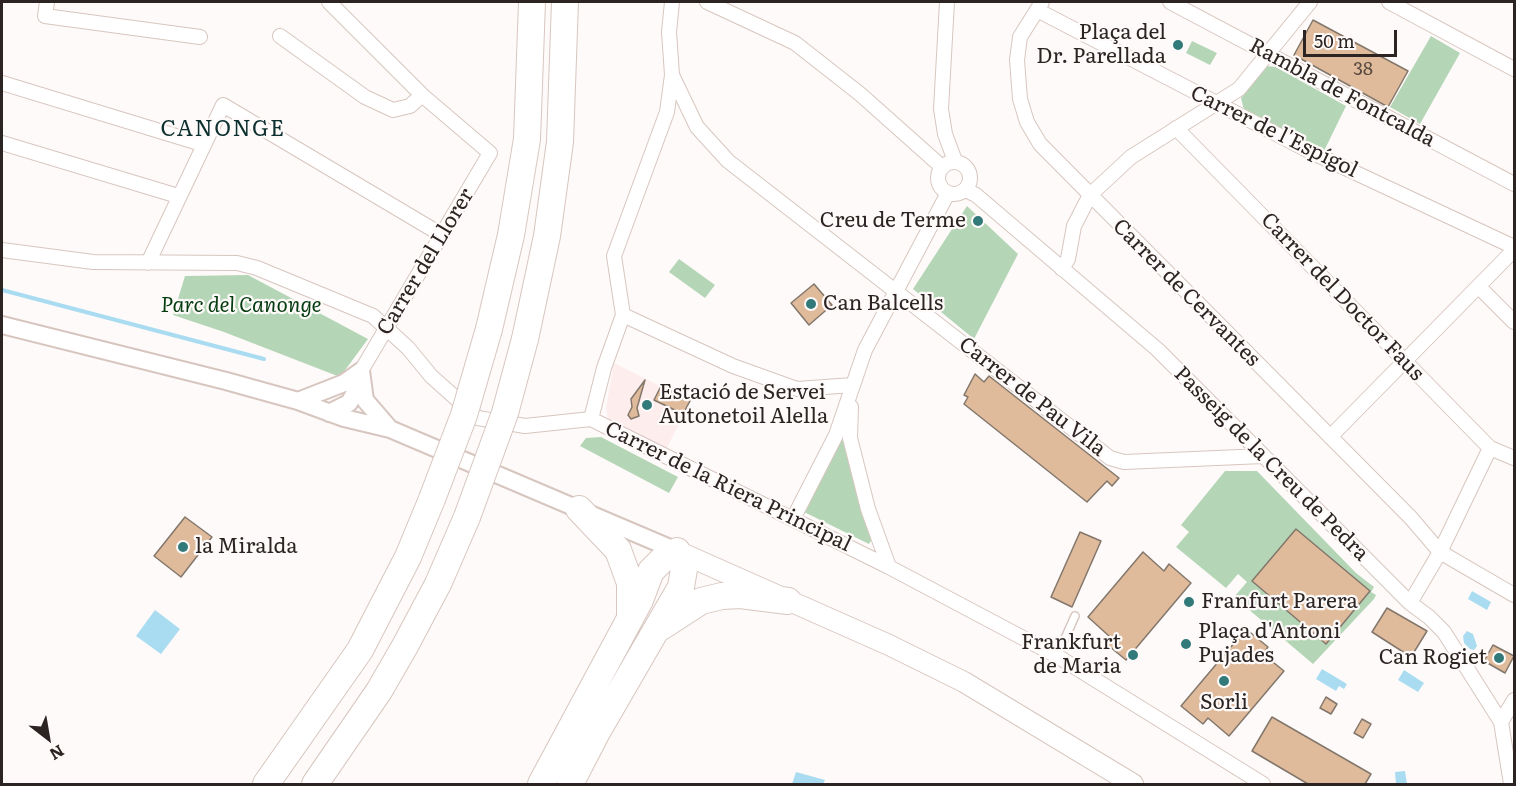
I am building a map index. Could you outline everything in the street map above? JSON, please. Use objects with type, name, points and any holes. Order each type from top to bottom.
[{"type":"highway","points":[[270,780],[360,650],[408,557],[464,415],[489,329],[512,235],[527,139],[532,2]]},
{"type":"highway","points":[[315,784],[379,691],[438,584],[467,517],[506,413],[525,339],[547,236],[560,142],[565,2]]},
{"type":"highway","points":[[579,509],[618,550],[630,584],[630,618]]},
{"type":"highway","points":[[677,551],[684,569],[681,586],[654,632],[555,782],[651,571],[663,559],[677,551]]},
{"type":"highway","points":[[654,632],[701,601],[722,596],[740,595],[788,601]]},
{"type":"main road","points":[[677,551],[889,645],[964,682],[1133,784]]},
{"type":"street","points":[[48,2],[45,16],[200,37]]},
{"type":"street","points":[[280,36],[365,97],[393,110],[410,106],[422,95],[329,2]]},
{"type":"street","points":[[591,419],[604,368],[623,315],[614,256],[668,112],[672,75],[669,32],[672,2]]},
{"type":"street","points":[[707,2],[795,43],[949,164],[965,165],[971,178],[966,190],[959,193],[948,193]]},
{"type":"street","points":[[947,2],[941,109],[949,164],[938,181],[948,193]]},
{"type":"street","name":"Rambla de Fontcalda","points":[[1170,2],[1515,184]]},
{"type":"street","points":[[1062,269],[1068,259],[1074,226],[1090,195],[1131,157],[1239,89],[1310,2]]},
{"type":"street","points":[[1389,2],[1515,69]]},
{"type":"street","name":"Carrer de l'Espígol","points":[[1039,6],[1215,105],[1515,249]]},
{"type":"street","name":"Carrer de Cervantes","points":[[1039,6],[1020,37],[1017,60],[1020,99],[1027,122],[1040,144],[1411,518],[1440,552],[1515,596]]},
{"type":"street","name":"Carrer de Pau Vila","points":[[672,75],[697,126]]},
{"type":"street","points":[[2,83],[202,144]]},
{"type":"street","name":"Carrer del Llorer","points":[[355,379],[490,153],[422,95]]},
{"type":"street","points":[[148,263],[202,144],[223,105],[442,235]]},
{"type":"street","name":"Carrer de Pau Vila","points":[[668,112],[676,112],[697,126],[728,161],[1110,458],[1124,462],[1263,456]]},
{"type":"street","name":"Carrer del Doctor Faus","points":[[1176,128],[1490,448],[1515,458]]},
{"type":"street","points":[[2,143],[178,196]]},
{"type":"street","name":"Passeig de la Creu de Pedra","points":[[966,190],[976,195],[1158,350],[1410,603],[1430,617],[1444,632],[1501,722],[1511,784]]},
{"type":"street","points":[[793,519],[843,436],[852,390],[865,350],[894,291],[948,193]]},
{"type":"street","points":[[1330,437],[1515,249]]},
{"type":"street","name":"Carrer de la Riera Principal","points":[[2,250],[93,262],[237,263],[257,268],[373,316],[386,327],[430,376],[478,418],[525,426],[591,419],[889,567],[1057,656],[1261,784]]},
{"type":"street","points":[[1479,287],[1515,322]]},
{"type":"street","points":[[623,315],[733,366],[797,389],[852,390]]},
{"type":"street","points":[[2,325],[298,400],[390,429],[677,551]]},
{"type":"street","points":[[298,400],[355,379]]},
{"type":"street","points":[[338,413],[336,396],[355,379]]},
{"type":"street","points":[[355,379],[365,400],[390,429]]},
{"type":"street","points":[[843,436],[889,567]]},
{"type":"street","points":[[1410,603],[1440,552],[1490,448]]},
{"type":"street","points":[[1501,722],[1515,700]]},
{"type":"lane","points":[[1057,656],[1075,616]]},
{"type":"shaded area","name":"Estació de Servei Autonetoil Alella","points":[[614,363],[690,401],[666,450],[612,423],[608,418],[606,408]]},
{"type":"green space","points":[[1431,36],[1460,53],[1420,124],[1390,107]]},
{"type":"green space","points":[[1192,41],[1217,53],[1210,65],[1186,53]]},
{"type":"green space","points":[[1267,66],[1276,67],[1346,106],[1324,151],[1244,110],[1241,98]]},
{"type":"green space","points":[[967,206],[1018,254],[974,339],[913,289]]},
{"type":"green space","points":[[679,259],[715,285],[705,298],[669,272]]},
{"type":"green space","name":"Parc del Canonge","points":[[248,275],[368,339],[340,377],[224,332],[173,315],[185,276]]},
{"type":"green space","points":[[601,437],[678,477],[669,493],[580,446],[586,438]]},
{"type":"green space","points":[[840,440],[846,441],[872,539],[869,544],[802,511]]},
{"type":"green space","points":[[1225,471],[1257,471],[1356,573],[1374,587],[1371,592],[1376,595],[1374,599],[1313,664],[1234,597],[1247,582],[1238,574],[1226,588],[1176,547],[1189,532],[1181,525]]},
{"type":"water","points":[[1472,591],[1491,602],[1487,610],[1468,599]]},
{"type":"water","points":[[155,610],[180,629],[161,654],[136,636]]},
{"type":"water","points":[[1467,631],[1473,634],[1477,646],[1474,650],[1464,643],[1463,636]]},
{"type":"water","points":[[1322,669],[1347,684],[1344,689],[1339,686],[1336,691],[1316,679]]},
{"type":"water","points":[[1404,670],[1424,683],[1418,692],[1398,680]]},
{"type":"water","points":[[1405,771],[1407,784],[1396,784],[1395,772]]},
{"type":"water","points":[[796,772],[825,780],[823,784],[792,784]]},
{"type":"building","points":[[1313,20],[1408,71],[1388,107],[1294,55]]},
{"type":"building","name":"Can Balcells","points":[[814,284],[832,305],[809,325],[791,303]]},
{"type":"building","points":[[975,374],[984,382],[989,376],[1119,478],[1112,486],[1107,481],[1087,502],[964,404],[968,397],[964,395]]},
{"type":"building","points":[[645,380],[637,408],[639,416],[631,419],[628,415],[632,407],[631,399]]},
{"type":"building","points":[[661,386],[690,401],[683,414],[654,400]]},
{"type":"building","name":"la Miralda","points":[[185,517],[212,537],[181,577],[154,556]]},
{"type":"building","points":[[1296,529],[1370,591],[1326,644],[1252,581]]},
{"type":"building","points":[[1080,532],[1101,541],[1072,607],[1051,597]]},
{"type":"building","points":[[1143,552],[1164,571],[1169,564],[1191,583],[1126,660],[1104,642],[1109,636],[1088,617]]},
{"type":"building","points":[[1387,608],[1427,631],[1411,657],[1372,632]]},
{"type":"building","points":[[1246,629],[1268,647],[1263,654],[1284,671],[1229,736],[1208,718],[1203,724],[1181,706]]},
{"type":"building","name":"Can Rogiet","points":[[1493,645],[1514,656],[1505,673],[1484,661]]},
{"type":"building","points":[[1326,697],[1337,704],[1331,714],[1320,708]]},
{"type":"building","points":[[1272,717],[1371,774],[1365,784],[1308,784],[1252,751]]},
{"type":"building","points":[[1362,719],[1371,724],[1363,738],[1354,733]]},
{"type":"waterway","points":[[2,290],[264,359]]},
{"type":"place","name":"Plaça del Dr. Parellada","points":[[1178,45]]},
{"type":"place","name":"Creu de Terme","points":[[978,221]]},
{"type":"place","name":"Can Balcells","points":[[811,304]]},
{"type":"place","name":"Estació de Servei Autonetoil Alella","points":[[647,405]]},
{"type":"place","name":"la Miralda","points":[[183,547]]},
{"type":"place","name":"Franfurt Parera","points":[[1189,602]]},
{"type":"place","name":"Plaça d'Antoni Pujades","points":[[1186,644]]},
{"type":"place","name":"Frankfurt de Maria","points":[[1133,655]]},
{"type":"place","name":"Can Rogiet","points":[[1499,658]]},
{"type":"place","name":"Sorli","points":[[1224,681]]},
{"type":"district","name":"CANONGE","points":[[223,130]]}]
